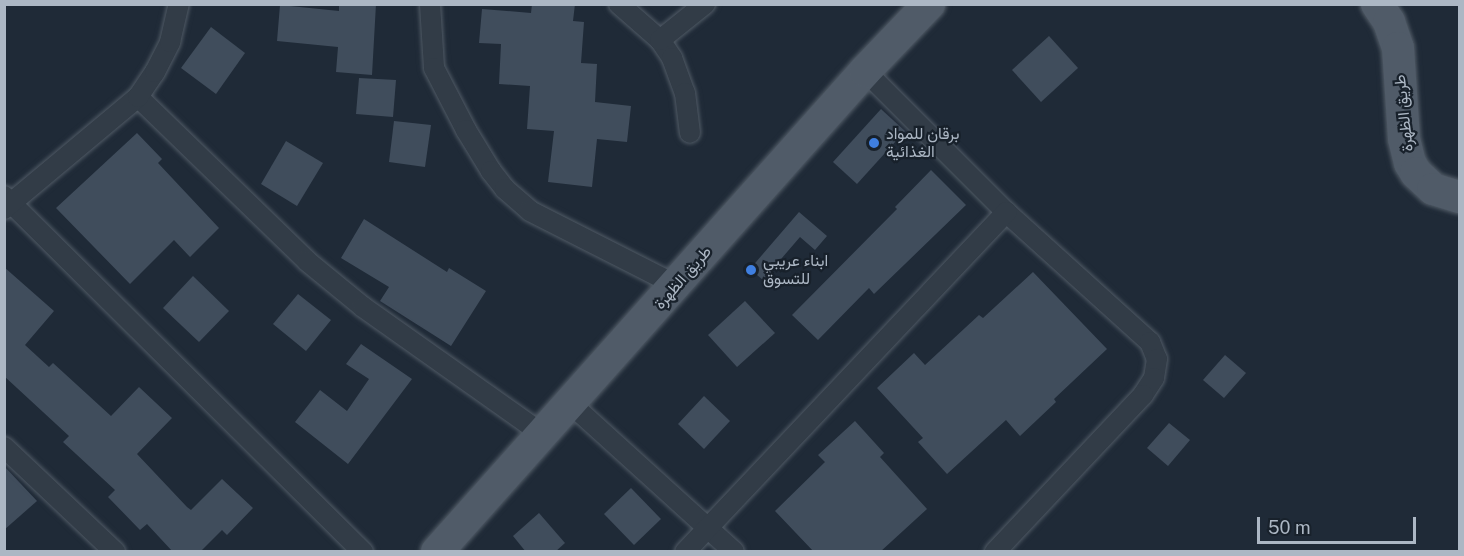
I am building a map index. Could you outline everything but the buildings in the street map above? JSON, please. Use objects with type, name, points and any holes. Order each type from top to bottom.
[{"type":"main road","name":"طريق الظهرة","points":[[437,552],[865,71],[929,4]]},
{"type":"main road","name":"طريق الظهرة","points":[[1377,4],[1389,21],[1398,48],[1405,145],[1410,163],[1416,173],[1433,189],[1460,197]]},
{"type":"street","points":[[179,4],[170,42],[155,72],[138,97],[7,203],[363,552]]},
{"type":"street","points":[[430,4],[434,68],[466,130],[505,189],[530,212],[676,285]]},
{"type":"street","points":[[619,4],[660,40],[672,58],[685,93],[690,133]]},
{"type":"street","points":[[660,40],[705,4]]},
{"type":"street","points":[[865,71],[1006,212],[1149,342],[1157,359],[1154,378],[1143,395],[994,552]]},
{"type":"street","points":[[138,97],[307,261],[363,307],[541,433]]},
{"type":"street","points":[[685,552],[1006,212]]},
{"type":"street","points":[[571,404],[734,552]]},
{"type":"street","points":[[4,447],[114,552]]},
{"type":"place","name":"برقان للمواد الغذائية","points":[[874,143]]},
{"type":"place","name":"ابناء عريبي للتسوق","points":[[751,270]]}]
